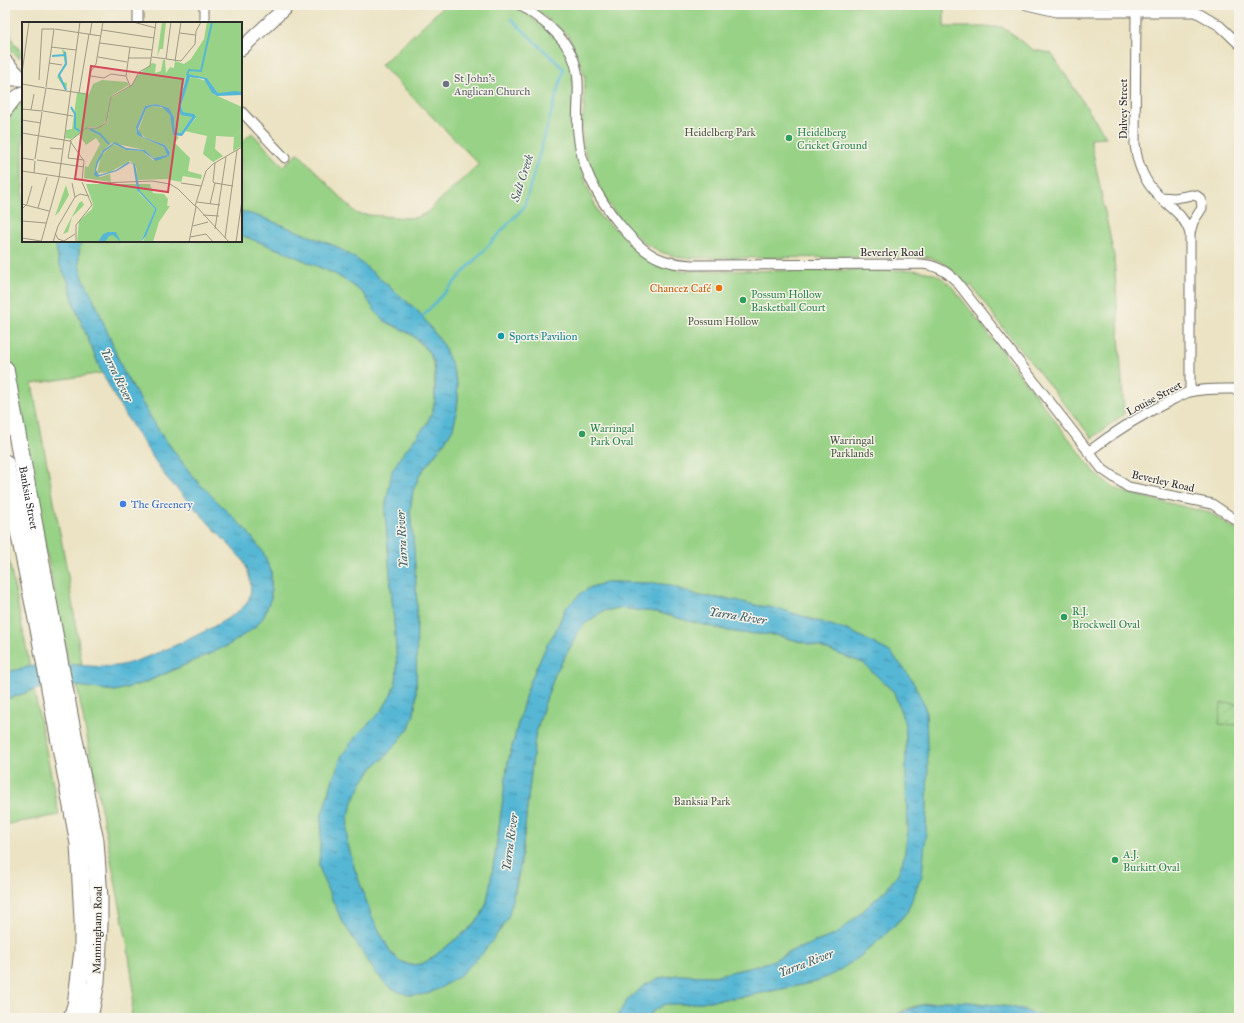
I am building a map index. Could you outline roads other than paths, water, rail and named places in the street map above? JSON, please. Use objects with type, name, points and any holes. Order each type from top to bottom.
[{"type":"highway","name":"Banksia Street","points":[[5,368],[46,628]]},
{"type":"highway","name":"Banksia Street","points":[[5,463],[46,628]]},
{"type":"highway","points":[[46,628],[87,842]]},
{"type":"highway","name":"Manningham Road","points":[[72,1018],[77,998],[83,951],[87,842]]},
{"type":"highway","name":"Manningham Road","points":[[87,842],[99,890],[96,982],[89,1018]]},
{"type":"main road","points":[[242,48],[288,5]]},
{"type":"main road","points":[[5,61],[22,79]]},
{"type":"main road","points":[[5,79],[22,79]]},
{"type":"main road","points":[[5,111],[11,102],[22,93]]},
{"type":"street","points":[[138,5],[138,22]]},
{"type":"street","points":[[204,5],[204,22]]},
{"type":"street","name":"Beverley Road","points":[[520,5],[551,28],[565,42],[575,63],[578,88],[578,135],[582,158],[591,181],[604,205],[633,240],[646,251],[666,261],[691,265],[921,264],[936,266],[946,272],[957,282],[1102,469],[1128,487],[1212,504],[1239,522]]},
{"type":"street","points":[[1027,5],[1057,12],[1196,12],[1220,26],[1239,44]]},
{"type":"street","name":"Dalvey Street","points":[[1136,13],[1136,152],[1146,180],[1160,197],[1181,216],[1190,236]]},
{"type":"street","points":[[242,112],[285,158]]},
{"type":"street","name":"Dalvey Street","points":[[1160,197],[1175,198],[1192,195],[1200,198],[1202,202],[1202,208],[1191,225],[1190,236],[1190,392]]},
{"type":"street","name":"Louise Street","points":[[1088,452],[1135,420],[1190,392],[1217,389],[1239,389]]},
{"type":"water","name":"Yarra River","points":[[242,211],[335,246],[358,260],[418,311],[442,343],[451,363],[457,383],[458,399],[453,428],[446,440],[420,474],[413,491],[410,511],[417,606],[416,699],[414,714],[409,728],[386,756],[373,767],[362,783],[348,817],[347,841],[354,867],[372,917],[391,953],[400,961],[410,965],[422,964],[470,928],[481,916],[487,902],[508,762],[527,690],[565,609],[581,593],[591,587],[609,582],[654,583],[668,585],[700,596],[735,600],[780,609],[852,632],[890,652],[912,680],[924,704],[926,714],[928,769],[926,833],[922,875],[907,912],[884,936],[858,958],[835,973],[816,982],[747,996],[686,1004],[665,1004],[653,1011],[648,1018],[616,1018],[628,999],[645,985],[659,978],[677,975],[714,976],[753,967],[837,934],[887,889],[899,872],[904,857],[908,830],[905,724],[894,692],[863,663],[820,647],[776,635],[729,631],[656,612],[619,608],[603,611],[582,626],[555,674],[535,737],[521,862],[509,915],[501,929],[482,954],[459,976],[430,993],[409,995],[399,992],[387,985],[375,972],[341,919],[323,879],[319,865],[322,814],[342,755],[357,735],[383,709],[396,682],[396,648],[385,511],[392,471],[401,456],[426,425],[433,411],[435,398],[434,363],[430,354],[421,343],[412,335],[385,321],[375,311],[364,294],[351,284],[335,274],[242,235]]},
{"type":"water","name":"Yarra River","points":[[55,242],[81,242],[79,265],[83,278],[95,302],[124,373],[161,434],[194,478],[246,530],[263,552],[271,571],[271,598],[263,618],[254,628],[229,645],[144,683],[115,691],[77,686],[53,686],[34,690],[5,700],[5,673],[17,669],[50,664],[116,666],[145,658],[166,650],[227,619],[241,609],[248,601],[251,591],[249,575],[243,560],[166,477],[123,411],[102,373],[75,307],[68,281],[59,264]]},
{"type":"water","points":[[945,1001],[1011,1007],[1050,1018],[892,1018],[917,1006]]},
{"type":"waterway","name":"Salt Creek","points":[[421,318],[524,207],[564,69],[511,19]]},
{"type":"place","name":"St John's Anglican Church","points":[[446,84]]},
{"type":"place","name":"Heidelberg Cricket Ground","points":[[789,138]]},
{"type":"place","name":"Chancez Café","points":[[719,288]]},
{"type":"place","name":"Possum Hollow Basketball Court","points":[[743,300]]},
{"type":"place","name":"Sports Pavilion","points":[[501,336]]},
{"type":"place","name":"Warringal Park Oval","points":[[582,434]]},
{"type":"place","name":"The Greenery","points":[[123,504]]},
{"type":"place","name":"R.J. Brockwell Oval","points":[[1064,617]]},
{"type":"place","name":"A.J. Burkitt Oval","points":[[1115,860]]},
{"type":"park label","name":"Heidelberg Park","points":[[720,132]]},
{"type":"park label","name":"Possum Hollow","points":[[723,321]]},
{"type":"park label","name":"Warringal Parklands","points":[[852,446]]},
{"type":"park label","name":"Banksia Park","points":[[702,801]]}]
